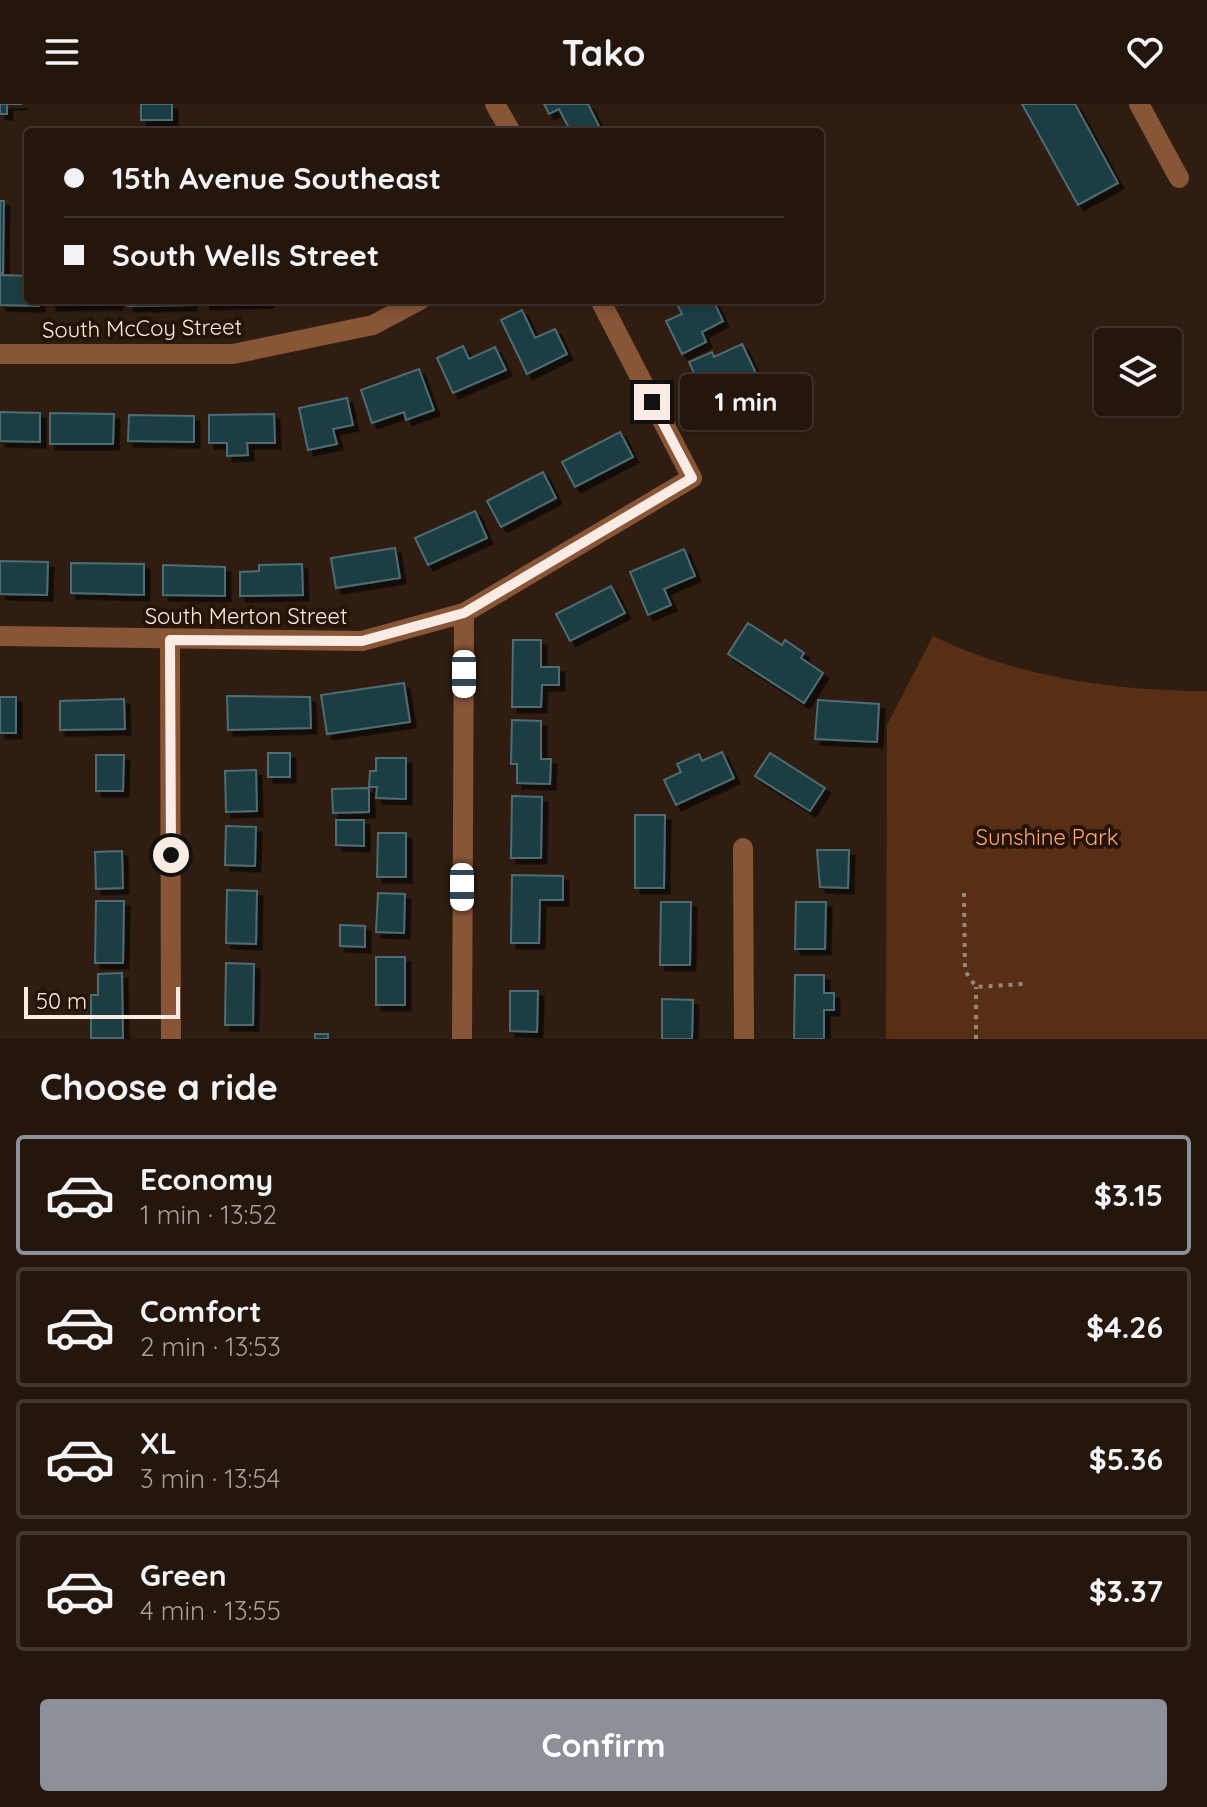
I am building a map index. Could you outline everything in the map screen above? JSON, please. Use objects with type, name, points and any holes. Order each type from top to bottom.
[{"type":"street","points":[[495,104],[509,128]]},
{"type":"street","points":[[1139,104],[1179,178]]},
{"type":"street","name":"South McCoy Street","points":[[0,354],[233,354],[373,325],[412,304]]},
{"type":"street","name":"South Merton Street","points":[[0,636],[362,641],[464,613],[692,478],[602,304]]},
{"type":"street","points":[[462,1039],[464,613]]},
{"type":"street","points":[[170,640],[171,1039]]},
{"type":"street","points":[[743,848],[744,1039]]},
{"type":"path","points":[[964,893],[965,971],[976,987],[976,1039]]},
{"type":"path","points":[[976,987],[1023,984]]},
{"type":"green space","name":"Sunshine Park","points":[[933,636],[998,662],[1067,679],[1137,688],[1207,691],[1207,1039],[886,1039],[887,725]]},
{"type":"building","points":[[0,104],[7,104],[7,114],[0,114]]},
{"type":"building","points":[[141,104],[172,104],[172,120],[141,120]]},
{"type":"building","points":[[544,104],[588,104],[600,128],[569,128],[559,109],[549,114]]},
{"type":"building","points":[[1022,104],[1075,104],[1118,183],[1078,205]]},
{"type":"building","points":[[0,201],[4,201],[3,273],[0,273]]},
{"type":"building","points":[[0,275],[24,276],[24,304],[39,306],[0,305]]},
{"type":"building","points":[[128,304],[191,304],[191,305]]},
{"type":"building","points":[[677,304],[715,304],[723,321],[702,332],[706,342],[682,354],[666,321],[682,314]]},
{"type":"building","points":[[522,310],[535,338],[555,329],[567,354],[527,374],[501,320]]},
{"type":"building","points":[[742,344],[766,394],[734,409],[724,387],[705,396],[689,362],[712,352],[714,357]]},
{"type":"building","points":[[463,346],[469,359],[495,347],[506,370],[453,393],[437,358]]},
{"type":"building","points":[[419,369],[434,410],[406,420],[404,412],[372,423],[361,390]]},
{"type":"building","points":[[347,398],[353,425],[333,429],[337,444],[308,450],[299,408]]},
{"type":"building","points":[[0,412],[40,413],[40,442],[0,441]]},
{"type":"building","points":[[50,413],[114,414],[113,444],[50,444]]},
{"type":"building","points":[[274,414],[275,443],[247,443],[248,455],[227,456],[227,443],[209,443],[209,415]]},
{"type":"building","points":[[129,415],[194,416],[194,442],[128,441]]},
{"type":"building","points":[[620,432],[633,457],[575,487],[562,462]]},
{"type":"building","points":[[543,472],[556,498],[501,527],[487,501]]},
{"type":"building","points":[[475,511],[487,538],[428,565],[415,538]]},
{"type":"building","points":[[395,548],[400,578],[336,588],[331,558]]},
{"type":"building","points":[[684,549],[695,576],[664,589],[671,605],[648,615],[630,572]]},
{"type":"building","points":[[0,561],[48,562],[47,595],[0,594]]},
{"type":"building","points":[[71,563],[144,564],[144,595],[71,593]]},
{"type":"building","points":[[302,564],[303,595],[240,596],[240,572],[259,571],[259,565]]},
{"type":"building","points":[[163,565],[225,567],[225,596],[163,595]]},
{"type":"building","points":[[611,586],[625,613],[570,641],[556,614]]},
{"type":"building","points":[[748,623],[782,645],[785,640],[804,653],[801,658],[823,673],[804,703],[728,654]]},
{"type":"building","points":[[513,640],[541,640],[541,667],[559,667],[559,685],[542,685],[541,707],[512,707]]},
{"type":"building","points":[[404,683],[410,722],[327,734],[321,695]]},
{"type":"building","points":[[227,696],[310,697],[311,728],[228,730]]},
{"type":"building","points":[[0,697],[16,697],[16,733],[0,733]]},
{"type":"building","points":[[124,699],[125,729],[60,730],[60,701]]},
{"type":"building","points":[[818,700],[879,704],[877,742],[815,739]]},
{"type":"building","points":[[512,720],[541,721],[541,759],[551,759],[550,784],[517,783],[517,764],[511,764]]},
{"type":"building","points":[[722,752],[734,778],[676,805],[664,780],[681,772],[677,764],[699,754],[702,761]]},
{"type":"building","points":[[268,753],[290,753],[290,777],[268,777]]},
{"type":"building","points":[[770,753],[825,788],[810,811],[755,776]]},
{"type":"building","points":[[96,755],[124,755],[123,791],[96,791]]},
{"type":"building","points":[[376,758],[406,758],[406,799],[376,798],[377,787],[369,787],[370,771],[376,771]]},
{"type":"building","points":[[256,770],[257,811],[226,812],[225,771]]},
{"type":"building","points":[[369,788],[369,812],[333,813],[332,789]]},
{"type":"building","points":[[512,796],[542,797],[541,858],[511,858]]},
{"type":"building","points":[[635,815],[665,815],[664,888],[635,888]]},
{"type":"building","points":[[336,820],[364,820],[364,846],[336,845]]},
{"type":"building","points":[[226,826],[256,827],[255,866],[225,865]]},
{"type":"building","points":[[378,833],[406,833],[406,877],[377,877]]},
{"type":"building","points":[[817,850],[849,850],[848,888],[820,887]]},
{"type":"building","points":[[122,851],[123,888],[96,889],[95,852]]},
{"type":"building","points":[[512,875],[563,876],[563,900],[540,900],[539,943],[511,943]]},
{"type":"building","points":[[227,890],[257,891],[256,944],[226,943]]},
{"type":"building","points":[[378,893],[405,894],[404,933],[376,932]]},
{"type":"building","points":[[96,901],[124,901],[123,963],[95,963]]},
{"type":"building","points":[[661,902],[691,902],[690,965],[660,965]]},
{"type":"building","points":[[796,902],[826,902],[825,949],[795,949]]},
{"type":"building","points":[[340,925],[365,926],[365,947],[340,946]]},
{"type":"building","points":[[376,957],[405,957],[405,1005],[376,1005]]},
{"type":"building","points":[[226,963],[254,964],[253,1025],[225,1025]]},
{"type":"building","points":[[122,973],[123,1038],[91,1038],[91,995],[98,995],[98,974]]},
{"type":"building","points":[[795,975],[824,975],[824,993],[834,993],[834,1010],[824,1010],[824,1039],[794,1039]]},
{"type":"building","points":[[510,991],[538,991],[537,1032],[510,1031]]},
{"type":"building","points":[[662,999],[693,1000],[692,1039],[662,1039]]},
{"type":"building","points":[[315,1034],[328,1034],[328,1039],[315,1039]]},
{"type":"route","points":[[171,855],[170,640],[362,641],[464,613],[692,478],[652,402]]}]
